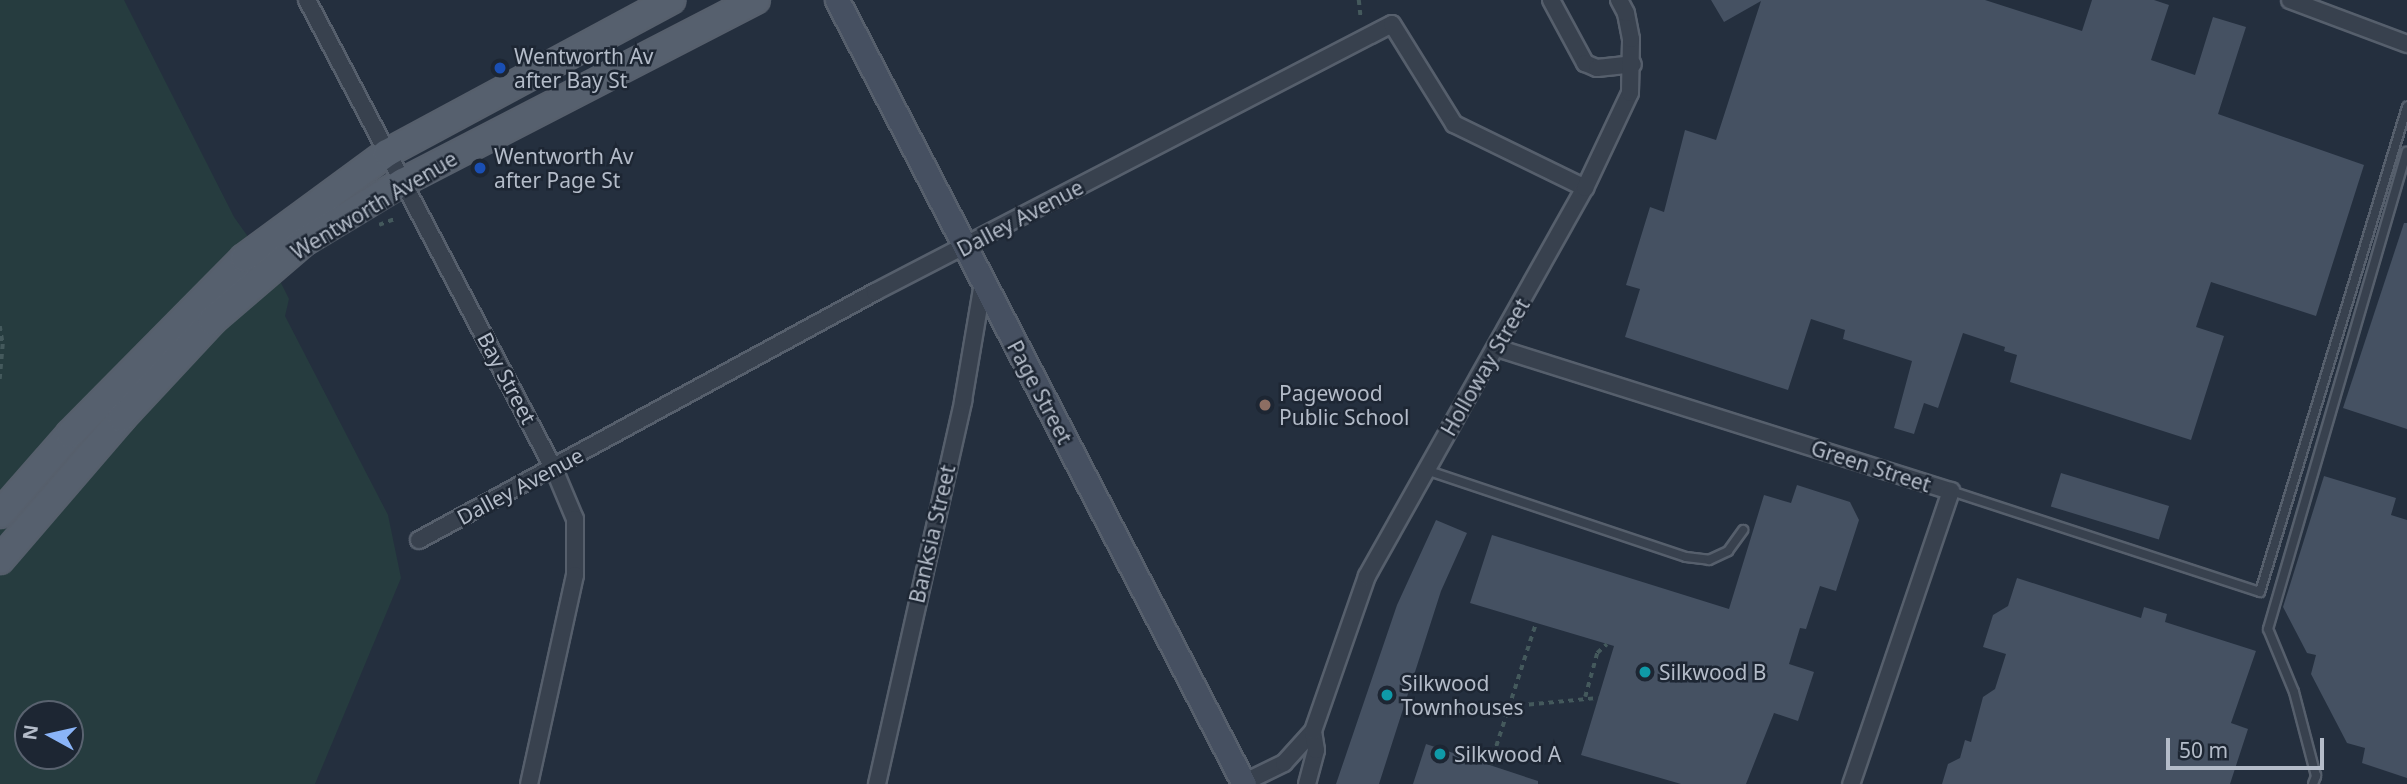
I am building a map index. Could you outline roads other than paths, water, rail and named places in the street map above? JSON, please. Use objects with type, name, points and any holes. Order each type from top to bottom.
[{"type":"main road","points":[[629,22],[652,0]]},
{"type":"main road","name":"Wentworth Avenue","points":[[0,514],[70,434],[244,258],[387,153],[671,0]]},
{"type":"main road","name":"Wentworth Avenue","points":[[0,560],[122,418],[212,321],[304,242],[403,182],[756,0]]},
{"type":"main road","name":"Page Street","points":[[837,0],[1156,610],[1243,783]]},
{"type":"street","name":"Bay Street","points":[[307,0],[554,469],[575,519],[575,575],[529,784]]},
{"type":"street","points":[[1551,0],[1585,63],[1597,68],[1633,64]]},
{"type":"street","name":"Holloway Street","points":[[1243,783],[1283,763],[1313,732],[1367,576],[1585,188],[1630,93],[1633,64],[1626,13],[1619,0]]},
{"type":"street","points":[[2290,0],[2407,44]]},
{"type":"street","name":"Dalley Avenue","points":[[419,540],[554,469],[875,292],[1392,24],[1454,124],[1585,188]]},
{"type":"street","name":"Banksia Street","points":[[877,784],[963,401],[983,283]]},
{"type":"street","name":"Green Street","points":[[1497,348],[1951,491],[1851,784]]},
{"type":"street","name":"Holloway Street","points":[[1307,784],[1316,750],[1313,732]]},
{"type":"lane","points":[[1951,491],[2260,592],[2407,107]]},
{"type":"lane","points":[[2313,784],[2315,776],[2294,692],[2267,629],[2407,152]]},
{"type":"lane","points":[[1426,470],[1686,558],[1709,560],[1728,551],[1744,530]]},
{"type":"place","name":"Wentworth Av after Bay St","points":[[500,68]]},
{"type":"place","name":"Wentworth Av after Page St","points":[[480,168]]},
{"type":"place","name":"Pagewood Public School","points":[[1265,405]]},
{"type":"place","name":"Silkwood B","points":[[1645,672]]},
{"type":"place","name":"Silkwood Townhouses","points":[[1387,695]]},
{"type":"place","name":"Silkwood A","points":[[1440,754]]}]
